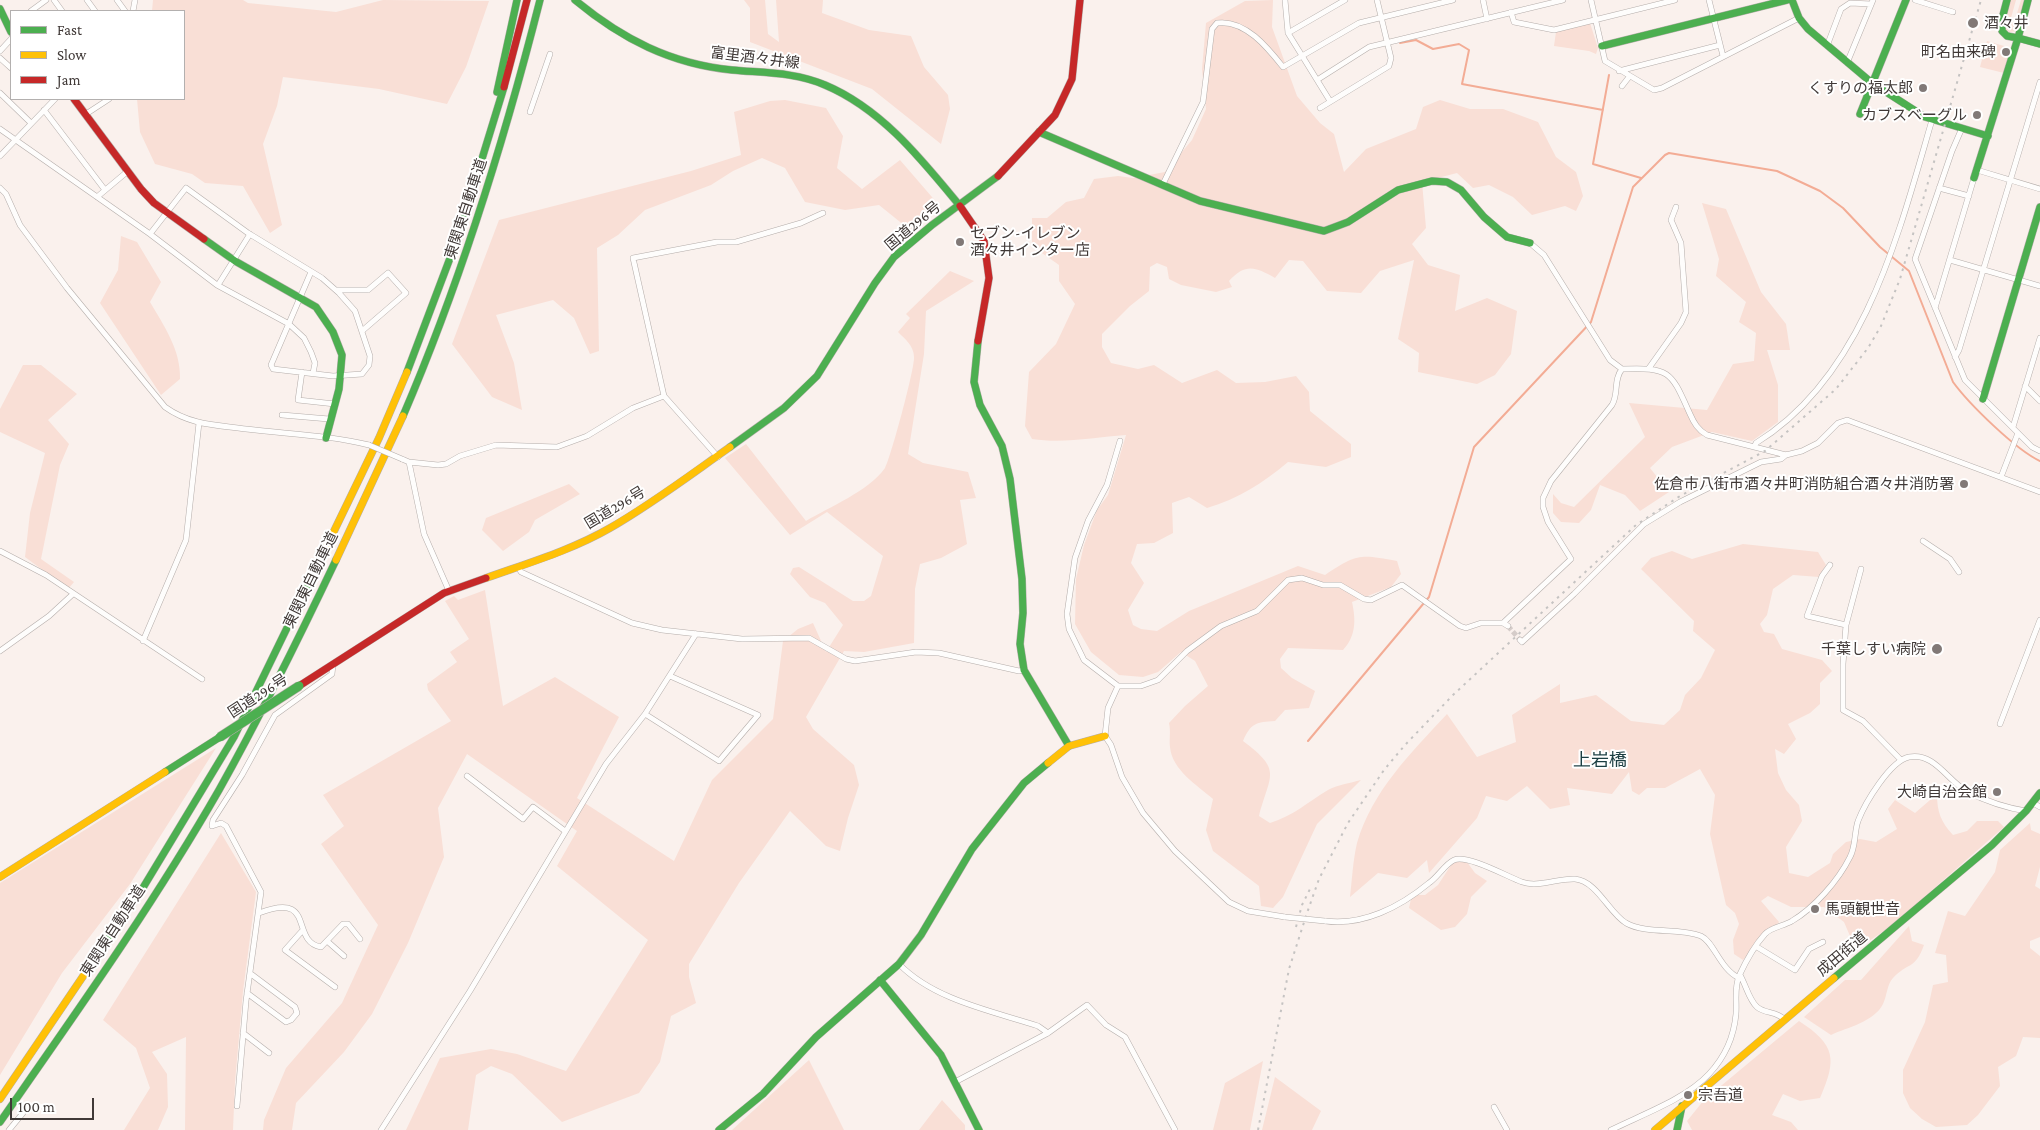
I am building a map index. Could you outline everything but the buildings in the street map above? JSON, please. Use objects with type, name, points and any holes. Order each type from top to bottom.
[{"type":"main road","points":[[483,161],[517,0]]},
{"type":"main road","name":"東関東自動車道","points":[[0,1100],[141,892],[234,737],[379,438],[442,285],[483,161],[527,0]]},
{"type":"main road","name":"東関東自動車道","points":[[0,1122],[177,859],[247,741],[383,463],[430,352],[493,172],[522,72],[540,0]]},
{"type":"main road","points":[[522,72],[547,0]]},
{"type":"main road","name":"富里酒々井線","points":[[575,0],[623,37],[661,56],[704,66],[800,76],[815,80],[850,96],[876,114],[916,153],[960,206],[984,241],[989,278],[980,321],[974,382],[980,405],[1002,446],[1010,479],[1022,579],[1020,644],[1024,670]]},
{"type":"main road","name":"国道296号","points":[[0,877],[333,665],[420,607],[449,590],[569,548],[609,529],[718,457],[784,408],[817,376],[830,358],[875,283],[894,258],[926,230],[1002,173],[1061,105],[1072,79],[1080,0]]},
{"type":"main road","points":[[1602,46],[1787,0]]},
{"type":"main road","points":[[1792,0],[1798,18],[1827,46],[1872,83],[1919,115],[1988,136]]},
{"type":"main road","points":[[1860,114],[1906,0]]},
{"type":"main road","points":[[2007,0],[2002,19],[2002,31],[2007,36],[2040,44]]},
{"type":"main road","points":[[1976,174],[2028,0]]},
{"type":"main road","points":[[0,9],[10,28]]},
{"type":"main road","points":[[75,100],[141,189],[166,212],[235,261],[316,307],[333,332],[342,355],[341,376],[326,438]]},
{"type":"main road","points":[[1039,132],[1200,200],[1324,231],[1348,222],[1398,190],[1432,181],[1447,182],[1461,190],[1484,217],[1507,237],[1530,243]]},
{"type":"main road","points":[[1983,399],[2040,207]]},
{"type":"main road","points":[[1024,670],[1069,746]]},
{"type":"main road","points":[[719,1130],[762,1094],[816,1037],[899,964],[921,935],[972,849],[1013,796],[1036,771],[1069,746],[1105,736]]},
{"type":"main road","name":"成田街道","points":[[1655,1130],[1682,1106],[1692,1094],[1785,1020],[1992,845],[2026,811],[2036,805],[2040,793]]},
{"type":"main road","points":[[880,980],[941,1055],[979,1130]]},
{"type":"main road","points":[[1677,1130],[1682,1106]]},
{"type":"street","points":[[32,10],[46,0]]},
{"type":"street","points":[[1285,0],[1288,33],[1330,102]]},
{"type":"street","points":[[1288,33],[1345,0]]},
{"type":"street","points":[[1320,108],[1389,66],[1391,58],[1377,0]]},
{"type":"street","points":[[1163,184],[1203,102],[1212,29],[1217,23],[1227,21],[1244,28],[1260,41],[1283,67],[1359,23],[1453,0]]},
{"type":"street","points":[[1483,0],[1487,19]]},
{"type":"street","points":[[1317,80],[1369,47],[1563,0]]},
{"type":"street","points":[[1591,0],[1605,61],[1629,77],[1654,90],[1798,18]]},
{"type":"street","points":[[1511,12],[1514,22],[1554,30],[1675,0]]},
{"type":"street","points":[[1709,0],[1723,56]]},
{"type":"street","points":[[1915,0],[1953,12]]},
{"type":"street","points":[[1827,46],[1841,9],[1850,3],[1872,2],[1847,63]]},
{"type":"street","points":[[0,51],[10,40]]},
{"type":"street","points":[[1619,71],[1720,45]]},
{"type":"street","points":[[530,112],[550,54]]},
{"type":"street","points":[[0,58],[10,67]]},
{"type":"street","points":[[1622,86],[1629,77]]},
{"type":"street","points":[[1955,357],[1960,350],[2040,82]]},
{"type":"street","points":[[0,93],[31,123]]},
{"type":"street","points":[[46,100],[50,104]]},
{"type":"street","points":[[0,156],[54,100]]},
{"type":"street","points":[[86,114],[107,100]]},
{"type":"street","points":[[44,110],[105,190]]},
{"type":"street","points":[[1754,447],[1756,443],[1779,428],[1802,408],[1857,328],[1897,242],[1932,120]]},
{"type":"street","points":[[1962,128],[1939,188],[1916,259],[1965,380],[2018,433],[2040,451]]},
{"type":"street","points":[[0,129],[150,234],[218,285],[290,324],[304,338],[311,352],[315,363],[313,373]]},
{"type":"street","points":[[97,197],[128,171]]},
{"type":"street","points":[[1936,308],[1976,174],[2011,180],[2040,189]]},
{"type":"street","points":[[0,188],[6,194],[20,225],[88,316],[138,376],[165,406],[178,416],[199,424],[326,438],[369,445],[409,462],[446,464],[469,453],[496,445],[556,446],[587,436],[633,408],[664,396]]},
{"type":"street","points":[[150,234],[186,188],[250,234],[311,272],[336,290],[355,311],[370,356],[369,365],[362,374],[341,376],[273,369],[270,365],[290,324],[311,272]]},
{"type":"street","points":[[1939,188],[1969,196]]},
{"type":"street","points":[[1649,368],[1682,323],[1686,312],[1681,243],[1671,220],[1676,206]]},
{"type":"street","points":[[718,457],[664,396],[633,258],[716,242],[736,242],[801,223],[823,213]]},
{"type":"street","points":[[218,285],[235,261],[250,234]]},
{"type":"street","points":[[1530,243],[1544,255],[1605,354],[1622,370]]},
{"type":"street","points":[[1950,260],[2040,286]]},
{"type":"street","points":[[336,290],[368,290],[388,273],[406,293],[362,331]]},
{"type":"street","points":[[2013,427],[2040,338]]},
{"type":"street","points":[[1120,441],[1107,485],[1088,521],[1074,558],[1067,614],[1069,629],[1084,660],[1118,686],[1141,686],[1158,680],[1187,651],[1221,626],[1257,611],[1288,580],[1295,577],[1323,586],[1340,586],[1364,599],[1371,600],[1402,585],[1460,626],[1466,628],[1481,623],[1505,624],[1570,559],[1548,522],[1543,507],[1543,498],[1551,481],[1616,399],[1618,374],[1622,370],[1649,368],[1669,376],[1677,385],[1695,424],[1702,432],[1786,454],[1802,451],[1818,444],[1838,423],[1848,420],[2040,492]]},
{"type":"street","points":[[302,372],[298,400],[334,404]]},
{"type":"street","points":[[2025,386],[2040,401]]},
{"type":"street","points":[[282,415],[330,419]]},
{"type":"street","points":[[143,641],[186,540],[199,424]]},
{"type":"street","points":[[2001,477],[2018,433]]},
{"type":"street","points":[[1520,640],[1522,642],[1574,594],[1644,524],[1680,502],[1762,462],[1781,459],[1786,454]]},
{"type":"street","points":[[409,462],[424,534],[449,590]]},
{"type":"street","points":[[1922,541],[1950,559],[1959,572]]},
{"type":"street","points":[[0,551],[46,575],[143,641],[202,678]]},
{"type":"street","points":[[518,566],[521,572],[632,623],[696,634],[768,640],[809,638],[846,659],[855,661],[916,652],[939,652],[1019,671],[1024,670]]},
{"type":"street","points":[[1830,566],[1822,576],[1807,616],[1846,625]]},
{"type":"street","points":[[1861,569],[1846,625],[1843,664],[1843,710],[1863,721],[1901,760]]},
{"type":"street","points":[[0,651],[49,616],[73,594]]},
{"type":"street","points":[[2000,724],[2040,620]]},
{"type":"street","points":[[381,1130],[470,991],[606,764],[645,714],[696,634]]},
{"type":"street","points":[[237,1106],[247,993],[259,912],[260,888],[226,826],[221,823],[212,826],[213,820],[242,775],[275,716],[332,674],[333,665]]},
{"type":"street","points":[[645,714],[718,761],[758,715],[670,676]]},
{"type":"street","points":[[1118,686],[1108,708],[1105,736],[1111,745],[1122,777],[1143,813],[1175,851],[1229,902],[1248,912],[1325,921],[1353,922],[1393,907],[1429,884],[1455,860],[1466,859],[1524,883],[1576,879],[1594,891],[1625,922],[1636,927],[1672,930],[1702,937],[1710,944],[1723,965],[1739,976],[1752,1001],[1758,1008],[1780,1014],[1785,1020]]},
{"type":"street","points":[[1610,1130],[1692,1094],[1709,1074],[1733,1037],[1736,1012],[1735,998],[1739,976],[1766,933],[1791,922],[1810,908],[1836,877],[1850,857],[1858,821],[1893,766],[1901,760],[1910,757],[1924,758],[1941,768],[1955,783],[1968,792],[2008,807],[2026,811]]},
{"type":"street","points":[[467,776],[523,820],[533,807],[565,831]]},
{"type":"street","points":[[259,912],[277,906],[287,906],[301,919],[304,934],[317,946],[321,947],[343,924],[348,924],[360,939]]},
{"type":"street","points":[[303,930],[285,950],[335,987]]},
{"type":"street","points":[[327,941],[344,956]]},
{"type":"street","points":[[1757,947],[1795,970],[1809,949],[1823,942]]},
{"type":"street","points":[[899,964],[931,987],[956,998],[1038,1026],[1048,1033]]},
{"type":"street","points":[[247,993],[286,1022],[298,1013],[295,1007],[250,974]]},
{"type":"street","points":[[955,1082],[1048,1033],[1087,1005],[1106,1025],[1125,1037],[1175,1130]]},
{"type":"street","points":[[243,1033],[269,1053]]},
{"type":"street","points":[[1494,1107],[1507,1130]]},
{"type":"street","points":[[9,1130],[23,1113]]},
{"type":"shaded area","points":[[153,0],[243,0],[248,3],[336,12],[383,0],[489,1],[466,67],[447,104],[379,89],[283,77],[277,106],[263,144],[282,225],[270,233],[243,186],[205,183],[192,174],[155,164],[140,132],[137,100],[185,100],[185,10],[152,10]]},
{"type":"shaded area","points":[[744,0],[765,0],[768,34],[779,42],[776,0],[823,0],[822,13],[869,30],[911,36],[924,67],[948,95],[950,109],[941,144],[872,89],[750,42],[750,8]]},
{"type":"shaded area","points":[[1273,0],[1272,27],[1297,96],[1320,123],[1334,134],[1344,172],[1366,149],[1416,129],[1423,107],[1440,100],[1470,109],[1503,109],[1538,122],[1556,157],[1576,172],[1583,196],[1576,211],[1565,206],[1532,215],[1513,197],[1489,185],[1473,188],[1457,173],[1422,182],[1426,228],[1412,244],[1428,265],[1460,275],[1455,311],[1487,298],[1517,311],[1511,354],[1495,375],[1477,384],[1418,372],[1419,353],[1398,339],[1414,260],[1380,271],[1361,293],[1327,291],[1303,261],[1289,260],[1275,278],[1256,269],[1246,269],[1229,281],[1232,287],[1216,292],[1181,285],[1169,279],[1167,267],[1157,263],[1150,267],[1149,291],[1130,306],[1102,334],[1102,347],[1111,363],[1138,369],[1154,365],[1182,383],[1217,370],[1236,383],[1265,382],[1296,376],[1309,392],[1310,411],[1351,444],[1351,457],[1326,467],[1288,462],[1250,489],[1229,500],[1207,508],[1189,497],[1172,503],[1173,533],[1154,543],[1137,544],[1131,563],[1144,583],[1128,610],[1133,625],[1141,629],[1157,631],[1189,611],[1298,566],[1325,575],[1352,559],[1374,557],[1397,561],[1401,574],[1391,587],[1352,602],[1354,628],[1343,650],[1288,648],[1280,659],[1281,668],[1292,678],[1315,691],[1309,708],[1285,710],[1275,721],[1255,725],[1249,730],[1243,741],[1264,759],[1269,767],[1269,782],[1259,816],[1270,823],[1293,813],[1332,788],[1361,780],[1317,824],[1283,897],[1273,908],[1261,906],[1259,886],[1213,851],[1206,830],[1213,799],[1180,770],[1172,755],[1169,723],[1208,686],[1195,661],[1181,652],[1158,672],[1143,677],[1119,675],[1091,652],[1075,624],[1076,579],[1084,545],[1097,510],[1108,495],[1126,435],[1068,440],[1032,439],[1025,426],[1029,372],[1056,344],[1075,304],[1059,281],[1059,265],[1032,246],[1032,218],[1047,218],[1066,202],[1084,198],[1094,179],[1118,176],[1133,178],[1165,172],[1192,140],[1206,109],[1202,69],[1206,23],[1245,1]]},
{"type":"shaded area","points":[[2011,0],[2016,0],[2011,18],[2007,20],[2005,19]]},
{"type":"shaded area","points":[[2021,0],[2026,0],[2017,31],[2009,32],[2004,28],[2005,21],[2012,22],[2015,20]]},
{"type":"shaded area","points":[[1590,23],[1598,48],[1596,54],[1589,51],[1554,46],[1556,32]]},
{"type":"shaded area","points":[[1987,41],[2011,48],[2004,73],[1980,67]]},
{"type":"shaded area","points":[[785,100],[826,108],[843,136],[837,168],[862,189],[900,160],[938,204],[910,230],[879,205],[845,210],[805,202],[785,168],[762,158],[733,171],[711,185],[645,210],[618,235],[597,248],[599,351],[590,354],[574,318],[553,300],[496,315],[514,363],[522,410],[492,397],[452,344],[499,220],[691,171],[741,155],[734,112],[770,101]]},
{"type":"shaded area","points":[[1702,203],[1726,209],[1761,292],[1786,324],[1790,350],[1767,350],[1778,385],[1778,422],[1752,441],[1712,432],[1672,447],[1650,468],[1669,492],[1640,511],[1625,495],[1600,485],[1591,510],[1579,523],[1561,522],[1553,513],[1553,494],[1561,503],[1574,507],[1645,437],[1629,403],[1707,410],[1733,364],[1754,361],[1756,333],[1739,322],[1746,302],[1716,276],[1719,259]]},
{"type":"shaded area","points":[[121,236],[137,242],[161,282],[150,302],[175,348],[180,368],[180,379],[161,395],[100,303],[118,270]]},
{"type":"shaded area","points":[[950,271],[974,281],[926,311],[924,354],[908,454],[923,463],[968,472],[976,498],[960,500],[967,544],[941,558],[920,564],[915,589],[914,643],[864,652],[844,651],[806,717],[813,729],[854,765],[859,785],[840,851],[826,846],[790,811],[739,883],[689,964],[689,977],[696,1003],[671,1016],[660,1062],[639,1093],[562,1122],[512,1074],[491,1066],[476,1075],[468,1130],[406,1130],[440,1058],[491,1049],[517,1054],[566,1071],[648,940],[557,866],[577,831],[467,754],[438,808],[444,857],[408,943],[372,1014],[344,1052],[296,1103],[292,1130],[263,1130],[264,1120],[286,1068],[342,1003],[378,925],[321,844],[344,826],[323,795],[451,721],[428,690],[427,684],[457,662],[450,652],[469,639],[445,601],[454,596],[458,600],[485,590],[503,706],[555,677],[619,717],[577,798],[674,861],[712,780],[773,719],[783,641],[798,629],[813,623],[826,652],[843,625],[825,603],[810,597],[790,574],[793,568],[799,567],[853,601],[864,601],[871,596],[883,556],[827,512],[790,535],[725,458],[746,444],[806,521],[869,484],[885,468],[888,461],[911,378],[914,353],[909,343],[898,332],[910,318],[906,314]]},
{"type":"shaded area","points":[[23,365],[41,365],[77,394],[48,420],[69,444],[60,465],[41,559],[74,582],[68,589],[25,557],[30,513],[45,453],[0,432],[0,409]]},
{"type":"shaded area","points":[[569,484],[580,494],[535,520],[529,532],[503,551],[482,530],[486,518]]},
{"type":"shaded area","points":[[1743,544],[1818,552],[1826,565],[1819,577],[1793,575],[1773,589],[1767,615],[1760,624],[1764,632],[1774,634],[1782,649],[1822,660],[1832,671],[1820,683],[1820,704],[1810,713],[1788,724],[1796,739],[1784,754],[1775,749],[1778,773],[1786,790],[1799,805],[1802,821],[1786,847],[1789,873],[1808,877],[1830,863],[1833,854],[1846,842],[1860,839],[1876,842],[1897,829],[1888,809],[1895,800],[1915,813],[1937,794],[1940,816],[1945,826],[1953,835],[1967,831],[1977,821],[1998,821],[2004,827],[1891,926],[1856,950],[1844,922],[1824,907],[1791,907],[1768,896],[1761,901],[1779,922],[1743,960],[1734,954],[1733,940],[1739,924],[1735,913],[1726,905],[1710,834],[1715,795],[1700,769],[1665,788],[1647,788],[1639,795],[1632,791],[1629,772],[1612,794],[1567,788],[1570,805],[1550,809],[1527,786],[1507,801],[1486,796],[1477,818],[1429,873],[1427,860],[1407,878],[1378,873],[1350,897],[1357,843],[1372,806],[1407,758],[1447,714],[1477,757],[1516,742],[1512,715],[1560,684],[1560,703],[1596,695],[1631,721],[1664,725],[1680,710],[1685,695],[1701,678],[1715,650],[1693,631],[1694,621],[1641,569],[1651,558],[1672,551],[1692,559]]},
{"type":"shaded area","points":[[216,748],[130,884],[62,973],[0,1075],[0,883]]},
{"type":"shaded area","points":[[2030,823],[2031,830],[2040,834],[2040,867],[2035,886],[2040,889],[2040,937],[2030,941],[2030,948],[2040,956],[2040,1038],[2023,1037],[2016,1056],[1998,1067],[2000,1086],[1978,1115],[1967,1125],[1936,1127],[1922,1119],[1910,1108],[1903,1093],[1903,1070],[1925,1022],[1933,985],[1948,982],[1946,955],[1935,953],[1948,911],[1965,916],[1995,872],[2000,850]]},
{"type":"shaded area","points":[[221,833],[256,892],[243,991],[233,1130],[185,1130],[186,1037],[152,1052],[167,1074],[168,1107],[158,1130],[124,1130],[150,1088],[136,1048],[103,1020]]},
{"type":"shaded area","points":[[1453,862],[1467,862],[1475,873],[1487,881],[1471,897],[1467,914],[1455,927],[1441,930],[1409,908],[1411,899],[1418,895],[1425,895],[1438,885]]},
{"type":"shaded area","points":[[1909,926],[1912,941],[1924,945],[1914,962],[1898,973],[1891,981],[1879,1010],[1867,1020],[1831,1035],[1804,1017],[1845,980],[1861,980]]},
{"type":"shaded area","points":[[1799,1021],[1820,1038],[1830,1054],[1831,1063],[1820,1098],[1800,1101],[1783,1094],[1772,1115],[1791,1122],[1798,1130],[1692,1130],[1687,1121],[1704,1100]]},
{"type":"shaded area","points":[[809,1060],[844,1130],[732,1130]]},
{"type":"shaded area","points":[[1263,1061],[1250,1130],[1213,1130],[1225,1083]]},
{"type":"shaded area","points":[[1275,1077],[1321,1111],[1312,1130],[1262,1130]]},
{"type":"shaded area","points":[[942,1100],[965,1125],[965,1130],[919,1130]]},
{"type":"waterway","points":[[1400,43],[1416,40],[1433,49],[1459,44],[1469,50],[1462,84],[1603,110]]},
{"type":"waterway","points":[[1609,75],[1593,164],[1641,178]]},
{"type":"waterway","points":[[1308,741],[1429,597],[1474,447],[1591,322],[1633,187],[1669,153],[1777,171],[1820,191],[1843,208],[1880,247],[1909,271],[1953,382],[1994,426],[2019,447],[2040,461]]},
{"type":"tunnel","points":[[1508,626],[1520,640]]},
{"type":"railway","points":[[1258,1130],[1289,969],[1307,913],[1319,879],[1348,823],[1384,770],[1453,695],[1636,525],[1680,496],[1765,451],[1836,389],[1868,348],[1881,326],[1900,279],[1981,0]]},
{"type":"railway","points":[[1296,927],[1302,905],[1311,887]]},
{"type":"traffic: fast","points":[[497,92],[517,0]]},
{"type":"traffic: fast","points":[[403,416],[444,314],[480,211],[512,106],[540,0]]},
{"type":"traffic: fast","points":[[575,0],[629,38],[668,55],[710,67],[802,78],[825,85],[846,95],[900,137],[960,206]]},
{"type":"traffic: fast","points":[[1602,46],[1787,0]]},
{"type":"traffic: fast","points":[[1792,0],[1799,18],[1808,29],[1872,83],[1925,117],[1988,136]]},
{"type":"traffic: fast","points":[[1860,114],[1906,0]]},
{"type":"traffic: fast","points":[[2007,0],[2002,19],[2002,31],[2007,36],[2018,38],[2028,0]]},
{"type":"traffic: fast","points":[[0,9],[10,30]]},
{"type":"traffic: fast","points":[[1974,178],[2018,38],[2040,44]]},
{"type":"traffic: fast","points":[[407,372],[458,237],[504,87]]},
{"type":"traffic: fast","points":[[1039,132],[1200,201],[1324,231],[1348,222],[1398,190],[1432,181],[1447,182],[1461,190],[1484,217],[1507,237],[1530,243]]},
{"type":"traffic: fast","points":[[730,447],[784,408],[817,376],[875,283],[894,257],[932,225],[998,176]]},
{"type":"traffic: fast","points":[[1983,399],[2040,207]]},
{"type":"traffic: fast","points":[[204,239],[235,261],[316,307],[333,332],[342,355],[339,389],[326,438]]},
{"type":"traffic: fast","points":[[978,341],[974,382],[980,405],[1002,446],[1010,479],[1022,579],[1023,613],[1020,644],[1024,670],[1069,746]]},
{"type":"traffic: fast","points":[[90,966],[141,891],[234,737],[321,558]]},
{"type":"traffic: fast","points":[[0,1122],[113,958],[194,833],[265,705],[336,560]]},
{"type":"traffic: fast","points":[[220,737],[299,686]]},
{"type":"traffic: fast","points":[[165,772],[220,737]]},
{"type":"traffic: fast","points":[[719,1130],[763,1094],[816,1037],[899,964],[921,935],[972,849],[1024,783],[1048,763]]},
{"type":"traffic: fast","points":[[1834,978],[1992,845],[2026,811],[2040,793]]},
{"type":"traffic: fast","points":[[880,980],[941,1055],[979,1130]]},
{"type":"traffic: fast","points":[[1677,1130],[1682,1106]]},
{"type":"traffic: slow","points":[[321,558],[379,438],[407,372]]},
{"type":"traffic: slow","points":[[336,560],[403,416]]},
{"type":"traffic: slow","points":[[486,578],[550,556],[610,528],[671,489],[730,447]]},
{"type":"traffic: slow","points":[[1048,763],[1069,746],[1105,736]]},
{"type":"traffic: slow","points":[[0,877],[165,772]]},
{"type":"traffic: slow","points":[[0,1099],[90,966]]},
{"type":"traffic: slow","points":[[1655,1130],[1834,978]]},
{"type":"traffic: jam","points":[[504,87],[527,0]]},
{"type":"traffic: jam","points":[[998,176],[1055,115],[1072,79],[1080,0]]},
{"type":"traffic: jam","points":[[75,100],[141,189],[154,203],[204,239]]},
{"type":"traffic: jam","points":[[960,206],[984,241],[989,278],[978,341]]},
{"type":"traffic: jam","points":[[299,686],[444,593],[486,578]]},
{"type":"place","name":"酒々井","points":[[1973,23]]},
{"type":"place","name":"町名由来碑","points":[[2006,52]]},
{"type":"place","name":"くすりの福太郎","points":[[1923,88]]},
{"type":"place","name":"カブスベーグル","points":[[1977,115]]},
{"type":"place","name":"セブン-イレブン 酒々井インター店","points":[[960,242]]},
{"type":"place","name":"佐倉市八街市酒々井町消防組合酒々井消防署","points":[[1964,484]]},
{"type":"place","name":"千葉しすい病院","points":[[1937,649]]},
{"type":"place","name":"大崎自治会館","points":[[1997,792]]},
{"type":"place","name":"馬頭観世音","points":[[1815,909]]},
{"type":"place","name":"宗吾道","points":[[1688,1095]]},
{"type":"district","name":"上岩橋","points":[[1600,760]]}]
